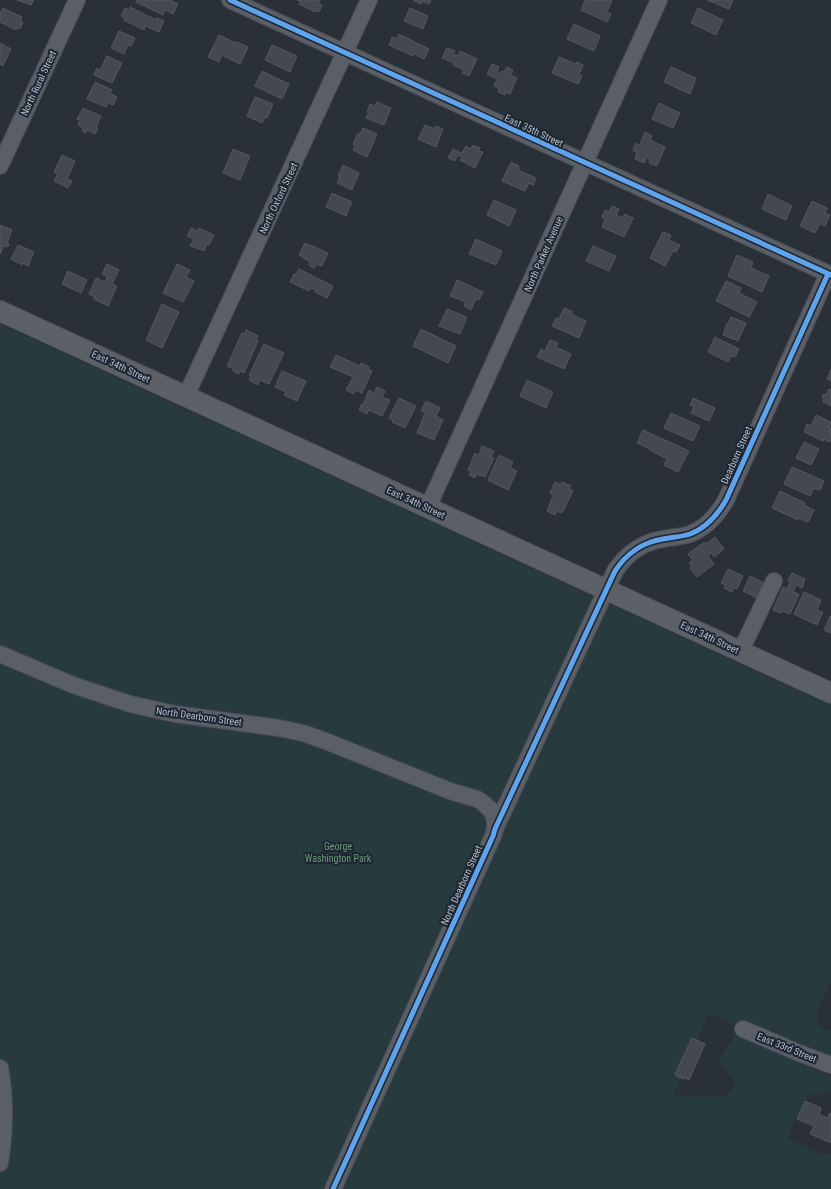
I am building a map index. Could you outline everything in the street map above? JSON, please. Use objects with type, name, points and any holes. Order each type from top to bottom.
[{"type":"main road","name":"East 34th Street","points":[[0,311],[831,693]]},
{"type":"street","name":"North Rural Street","points":[[0,165],[77,0]]},
{"type":"street","name":"East 35th Street","points":[[230,0],[829,275]]},
{"type":"street","name":"North Oxford Street","points":[[186,396],[368,0]]},
{"type":"street","name":"North Parker Avenue","points":[[428,507],[659,0]]},
{"type":"street","name":"Dearborn Street","points":[[606,589],[618,566],[634,550],[650,542],[696,532],[711,520],[719,511],[726,500],[829,275]]},
{"type":"street","points":[[739,651],[746,640],[774,581]]},
{"type":"street","name":"North Dearborn Street","points":[[332,1189],[495,829],[606,589]]},
{"type":"street","name":"North Dearborn Street","points":[[0,654],[73,685],[130,704],[175,714],[227,722],[260,725],[303,733],[450,791],[477,799],[491,810],[495,820],[495,829]]},
{"type":"street","name":"East 33rd Street","points":[[743,1028],[799,1053],[831,1065]]},
{"type":"street","points":[[0,1068],[5,1117],[4,1142],[0,1163]]},
{"type":"green space","name":"George Washington Park","points":[[0,324],[831,706],[831,980],[816,1015],[822,1030],[831,1030],[831,1063],[799,1053],[709,1014],[673,1095],[726,1097],[735,1084],[719,1059],[736,1034],[831,1077],[831,1091],[807,1096],[787,1138],[823,1155],[831,1154],[831,1189],[0,1189]]},
{"type":"building","points":[[17,0],[34,0],[31,5]]},
{"type":"building","points":[[137,0],[170,0],[178,4],[173,14],[165,10],[163,15],[136,2]]},
{"type":"building","points":[[297,0],[320,0],[318,3],[322,5],[319,12],[316,10],[315,12],[299,4],[300,1]]},
{"type":"building","points":[[414,0],[431,0],[429,4],[422,1],[421,4]]},
{"type":"building","points":[[585,0],[612,1],[607,12],[611,14],[607,22],[581,10]]},
{"type":"building","points":[[707,0],[733,0],[729,9]]},
{"type":"building","points":[[130,7],[156,20],[157,18],[164,21],[159,32],[145,26],[144,30],[124,20],[125,18],[121,16],[125,8],[129,10]]},
{"type":"building","points":[[3,8],[22,17],[20,20],[23,22],[20,29],[17,28],[16,30],[0,22],[0,14]]},
{"type":"building","points":[[410,8],[428,16],[423,29],[404,21]]},
{"type":"building","points":[[698,8],[723,20],[716,35],[691,23]]},
{"type":"building","points":[[574,24],[600,36],[594,51],[567,39]]},
{"type":"building","points":[[119,31],[135,38],[131,46],[128,45],[124,54],[111,48]]},
{"type":"building","points":[[399,34],[429,49],[424,59],[414,54],[413,56],[389,45],[392,37],[397,39]]},
{"type":"building","points":[[219,35],[248,47],[240,64],[222,55],[219,62],[208,57]]},
{"type":"building","points":[[0,43],[11,49],[3,66],[0,64]]},
{"type":"building","points":[[272,45],[297,56],[290,72],[265,60]]},
{"type":"building","points":[[447,48],[455,51],[453,54],[458,56],[460,51],[477,59],[469,76],[462,73],[464,70],[453,65],[454,63],[442,58]]},
{"type":"building","points":[[107,56],[122,63],[112,83],[94,75],[97,68],[100,70]]},
{"type":"building","points":[[559,57],[576,64],[577,62],[583,65],[579,75],[582,76],[578,84],[552,73]]},
{"type":"building","points":[[492,64],[499,67],[497,72],[500,74],[502,71],[504,72],[507,67],[513,70],[511,75],[517,78],[510,94],[506,92],[505,95],[498,92],[499,88],[494,86],[497,79],[487,74]]},
{"type":"building","points":[[671,67],[696,78],[690,94],[664,82]]},
{"type":"building","points":[[262,71],[289,84],[282,99],[255,86]]},
{"type":"building","points":[[95,82],[112,90],[110,93],[117,97],[113,105],[108,103],[106,107],[87,99]]},
{"type":"building","points":[[255,97],[273,104],[267,118],[265,117],[262,123],[247,116]]},
{"type":"building","points":[[377,102],[391,108],[384,125],[366,118],[369,112],[367,112],[370,104],[375,106]]},
{"type":"building","points":[[659,103],[680,113],[673,128],[652,119]]},
{"type":"building","points":[[83,108],[101,116],[96,127],[98,128],[95,134],[87,130],[86,133],[82,131],[83,128],[78,125],[80,120],[77,119]]},
{"type":"building","points":[[425,125],[435,129],[436,126],[443,129],[436,147],[418,139]]},
{"type":"building","points":[[363,128],[377,134],[367,157],[353,150],[355,145],[353,144],[358,133],[360,134]]},
{"type":"building","points":[[645,132],[652,136],[650,140],[665,147],[657,166],[649,163],[650,158],[647,157],[644,163],[635,159],[637,153],[633,150],[636,143],[640,145]]},
{"type":"building","points":[[473,145],[480,148],[479,151],[483,152],[475,168],[460,160],[462,157],[458,155],[455,161],[448,158],[453,149],[462,153],[466,146],[471,149]]},
{"type":"building","points":[[233,149],[250,156],[240,180],[223,173]]},
{"type":"building","points":[[62,155],[75,161],[67,179],[72,181],[68,188],[54,181],[58,174],[54,172]]},
{"type":"building","points":[[511,162],[519,166],[518,170],[536,178],[533,185],[529,183],[525,191],[502,181]]},
{"type":"building","points":[[343,165],[359,173],[352,190],[337,183],[340,177],[338,176]]},
{"type":"building","points":[[332,193],[352,202],[346,216],[326,207]]},
{"type":"building","points":[[768,194],[792,206],[786,220],[762,209]]},
{"type":"building","points":[[494,200],[516,210],[509,226],[487,215]]},
{"type":"building","points":[[812,201],[827,208],[825,213],[830,215],[825,226],[820,224],[815,233],[800,226]]},
{"type":"building","points":[[612,206],[619,209],[616,215],[623,218],[625,214],[633,218],[624,237],[602,227],[605,219],[602,217],[605,210],[609,212]]},
{"type":"building","points":[[0,225],[12,230],[7,243],[9,244],[8,247],[4,246],[0,254]]},
{"type":"building","points":[[191,228],[198,231],[199,228],[214,235],[204,251],[190,246],[194,239],[187,236]]},
{"type":"building","points":[[663,232],[671,235],[669,240],[680,245],[676,252],[673,251],[665,266],[650,258]]},
{"type":"building","points":[[476,239],[502,251],[496,265],[469,254]]},
{"type":"building","points":[[305,243],[328,253],[322,266],[316,264],[314,268],[309,265],[310,262],[299,255]]},
{"type":"building","points":[[18,245],[34,252],[28,266],[23,263],[22,265],[11,259]]},
{"type":"building","points":[[593,246],[616,256],[609,271],[586,261]]},
{"type":"building","points":[[737,255],[753,262],[751,268],[769,276],[762,292],[728,276]]},
{"type":"building","points":[[107,264],[119,270],[112,284],[117,286],[108,306],[94,299],[95,297],[89,294],[96,278],[105,282],[107,277],[102,274]]},
{"type":"building","points":[[177,264],[190,270],[186,277],[194,281],[183,302],[163,293]]},
{"type":"building","points":[[299,269],[333,286],[327,298],[315,292],[316,290],[311,288],[309,291],[290,282],[294,274],[296,274]]},
{"type":"building","points":[[68,271],[87,280],[81,293],[62,284]]},
{"type":"building","points":[[457,280],[483,292],[479,300],[476,299],[471,310],[464,306],[466,302],[450,296]]},
{"type":"building","points":[[726,281],[741,288],[739,293],[757,302],[749,317],[716,301]]},
{"type":"building","points":[[162,304],[179,312],[162,348],[146,340]]},
{"type":"building","points":[[564,308],[573,312],[571,314],[586,321],[579,338],[552,326],[556,318],[559,319]]},
{"type":"building","points":[[447,309],[467,317],[460,334],[439,326]]},
{"type":"building","points":[[731,317],[746,323],[738,341],[723,335],[727,323],[728,324]]},
{"type":"building","points":[[421,329],[456,346],[448,363],[413,346]]},
{"type":"building","points":[[246,330],[258,336],[256,340],[258,341],[244,373],[240,371],[239,374],[233,371],[234,369],[227,366],[242,333],[245,334]]},
{"type":"building","points":[[715,337],[739,349],[735,357],[731,356],[728,362],[708,352]]},
{"type":"building","points":[[550,340],[558,343],[556,347],[571,354],[564,369],[537,357],[541,349],[545,351]]},
{"type":"building","points":[[264,344],[284,353],[269,384],[260,380],[258,385],[249,380],[251,376],[249,375]]},
{"type":"building","points":[[336,355],[360,366],[361,363],[369,367],[368,369],[372,371],[362,393],[355,390],[354,394],[346,390],[353,377],[330,367]]},
{"type":"building","points":[[831,369],[831,381],[827,379]]},
{"type":"building","points":[[282,371],[306,381],[297,401],[284,395],[286,392],[275,387]]},
{"type":"building","points":[[527,380],[553,392],[546,408],[520,396]]},
{"type":"building","points":[[377,387],[385,391],[382,397],[390,400],[382,416],[369,410],[367,414],[359,410],[361,405],[363,405],[369,390],[374,393]]},
{"type":"building","points":[[829,389],[831,390],[831,406],[823,402],[824,398],[822,397],[823,394],[826,395]]},
{"type":"building","points":[[399,398],[416,406],[405,428],[392,422],[393,420],[389,418]]},
{"type":"building","points":[[693,398],[715,408],[709,421],[691,413],[694,407],[690,405]]},
{"type":"building","points":[[426,401],[440,408],[436,416],[443,420],[434,440],[417,433],[425,413],[421,411]]},
{"type":"building","points":[[671,413],[700,426],[693,441],[664,428]]},
{"type":"building","points":[[816,415],[831,422],[829,428],[831,429],[830,442],[823,439],[823,441],[804,432],[807,424],[811,426]]},
{"type":"building","points":[[643,430],[689,451],[678,472],[664,465],[667,459],[637,443]]},
{"type":"building","points":[[804,442],[819,449],[811,465],[796,458]]},
{"type":"building","points":[[482,446],[494,451],[491,457],[494,458],[485,477],[476,474],[475,478],[469,475],[471,471],[468,470],[475,453],[479,455]]},
{"type":"building","points":[[499,455],[513,462],[510,468],[517,471],[508,490],[488,480]]},
{"type":"building","points":[[792,467],[824,481],[820,490],[814,488],[810,496],[784,484]]},
{"type":"building","points":[[555,482],[561,485],[562,482],[571,486],[569,489],[573,491],[562,513],[557,511],[555,515],[547,511],[553,495],[550,493]]},
{"type":"building","points":[[780,491],[805,503],[804,505],[814,510],[808,522],[798,518],[798,520],[772,508]]},
{"type":"building","points":[[715,537],[724,549],[714,557],[711,553],[708,556],[714,564],[697,577],[690,568],[692,567],[689,563],[693,560],[688,554],[704,542],[706,544]]},
{"type":"building","points":[[728,569],[743,576],[737,589],[734,588],[732,592],[724,588],[726,585],[721,583]]},
{"type":"building","points":[[792,573],[805,579],[802,588],[796,585],[793,592],[799,594],[790,614],[773,610],[783,587],[787,589],[790,582],[788,581]]},
{"type":"building","points":[[750,576],[768,585],[761,600],[743,591]]},
{"type":"building","points":[[804,592],[821,600],[817,610],[823,612],[817,625],[794,614]]},
{"type":"building","points":[[830,616],[831,617],[831,633],[824,630]]},
{"type":"building","points":[[692,1038],[705,1044],[689,1080],[676,1076],[677,1074],[675,1074]]},
{"type":"building","points":[[805,1101],[821,1108],[819,1114],[827,1118],[831,1113],[831,1143],[810,1134],[814,1126],[797,1119]]},
{"type":"cycle path","points":[[230,0],[831,275]]},
{"type":"cycle path","points":[[333,1189],[495,829],[615,571],[624,559],[642,546],[666,538],[690,534],[711,520],[719,510],[726,500],[828,274]]}]
